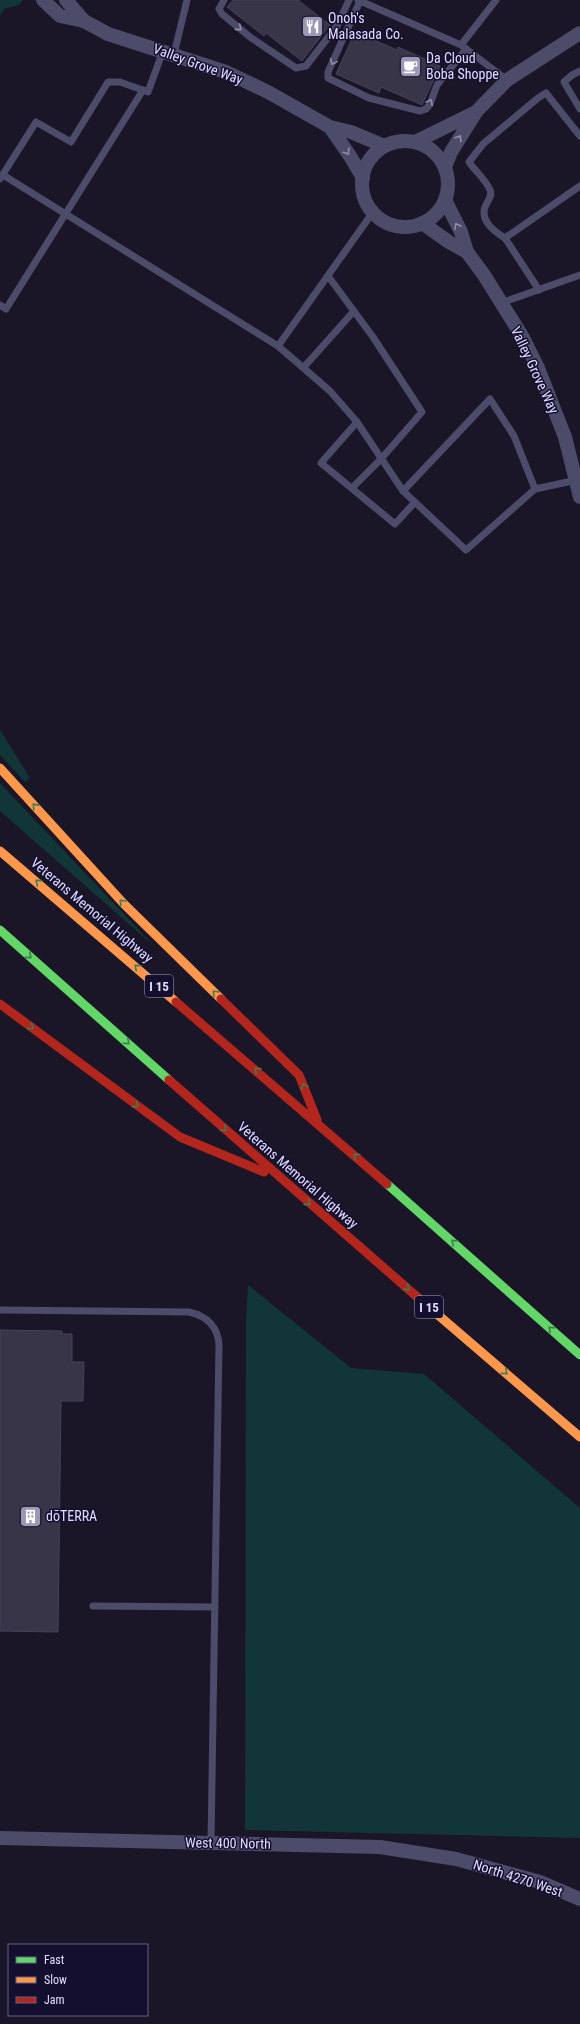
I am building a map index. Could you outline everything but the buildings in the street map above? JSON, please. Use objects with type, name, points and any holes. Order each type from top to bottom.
[{"type":"highway","points":[[0,768],[124,904],[299,1075],[318,1123]]},
{"type":"highway","name":"Veterans Memorial Highway","points":[[0,850],[318,1123],[580,1355]]},
{"type":"highway","name":"Veterans Memorial Highway","points":[[0,930],[278,1177],[580,1437]]},
{"type":"highway","points":[[0,1004],[180,1137],[278,1177]]},
{"type":"street","name":"Valley Grove Way","points":[[43,0],[60,16],[84,21],[108,34],[168,52],[226,72],[268,92],[330,127],[351,132],[384,146]]},
{"type":"street","name":"Valley Grove Way","points":[[66,0],[84,21]]},
{"type":"street","points":[[444,167],[451,152],[476,112],[507,80],[580,33]]},
{"type":"street","points":[[415,142],[476,112]]},
{"type":"street","name":"Valley Grove Way","points":[[330,127],[350,156],[362,178]]},
{"type":"street","points":[[404,141],[415,142],[424,145],[432,151],[444,167],[448,178],[448,189],[445,200],[427,226],[396,225],[383,220],[373,212],[364,196],[362,178],[366,165],[374,154],[384,146],[404,141]]},
{"type":"street","name":"Valley Grove Way","points":[[445,200],[460,232],[467,252],[522,336],[538,368],[565,437],[580,497]]},
{"type":"street","name":"Valley Grove Way","points":[[427,226],[449,242],[467,252]]},
{"type":"street","name":"West 400 North","points":[[0,1838],[380,1847],[456,1859]]},
{"type":"street","name":"North 4270 West","points":[[456,1859],[540,1882],[580,1899]]},
{"type":"lane","points":[[224,0],[219,9],[222,14],[250,37],[296,68],[306,66],[337,26],[349,0]]},
{"type":"lane","points":[[496,0],[464,47],[437,85],[430,104],[426,109],[420,111],[369,98],[328,78],[328,72],[359,0],[464,47],[507,80]]},
{"type":"lane","points":[[186,1],[168,52],[148,92],[120,82],[108,82],[71,142],[36,122],[1,177],[66,214],[278,346],[304,367],[330,392],[357,422],[403,491],[466,550],[536,489],[576,480]]},
{"type":"lane","points":[[580,72],[572,75],[564,82],[580,109]]},
{"type":"lane","points":[[0,305],[6,309],[143,90]]},
{"type":"lane","points":[[539,290],[505,238],[495,232],[486,222],[484,208],[490,197],[490,190],[469,162],[483,144],[546,93],[580,136]]},
{"type":"lane","points":[[505,238],[580,186]]},
{"type":"lane","points":[[278,346],[373,212]]},
{"type":"lane","points":[[501,303],[580,275]]},
{"type":"lane","points":[[328,276],[373,337],[422,412],[381,459],[352,488]]},
{"type":"lane","points":[[304,367],[354,312]]},
{"type":"lane","points":[[403,491],[490,399],[514,436],[536,489]]},
{"type":"lane","points":[[357,422],[321,463],[395,524],[415,502]]},
{"type":"lane","points":[[0,1310],[189,1312],[204,1317],[214,1327],[219,1345],[211,1842]]},
{"type":"lane","points":[[93,1606],[215,1607]]},
{"type":"green space","points":[[0,0],[23,0],[18,5],[4,9],[0,16]]},
{"type":"green space","points":[[0,730],[30,778],[25,782],[0,755]]},
{"type":"green space","points":[[0,783],[154,946],[0,811]]},
{"type":"green space","points":[[248,1285],[351,1368],[424,1374],[580,1508],[580,1838],[245,1830],[246,1323]]},
{"type":"traffic: fast","points":[[0,930],[169,1080]]},
{"type":"traffic: fast","points":[[387,1184],[580,1355]]},
{"type":"traffic: slow","points":[[0,768],[124,904],[221,999]]},
{"type":"traffic: slow","points":[[0,851],[176,1002]]},
{"type":"traffic: slow","points":[[423,1302],[580,1437]]},
{"type":"traffic: jam","points":[[221,999],[299,1075],[317,1120]]},
{"type":"traffic: jam","points":[[176,1002],[387,1184]]},
{"type":"traffic: jam","points":[[0,1004],[180,1137],[264,1172]]},
{"type":"traffic: jam","points":[[169,1080],[423,1302]]},
{"type":"place","name":"Onoh's Malasada Co.","points":[[313,26]]},
{"type":"place","name":"Da Cloud Boba Shoppe","points":[[411,66]]},
{"type":"place","name":"dōTERRA","points":[[30,1516]]}]
